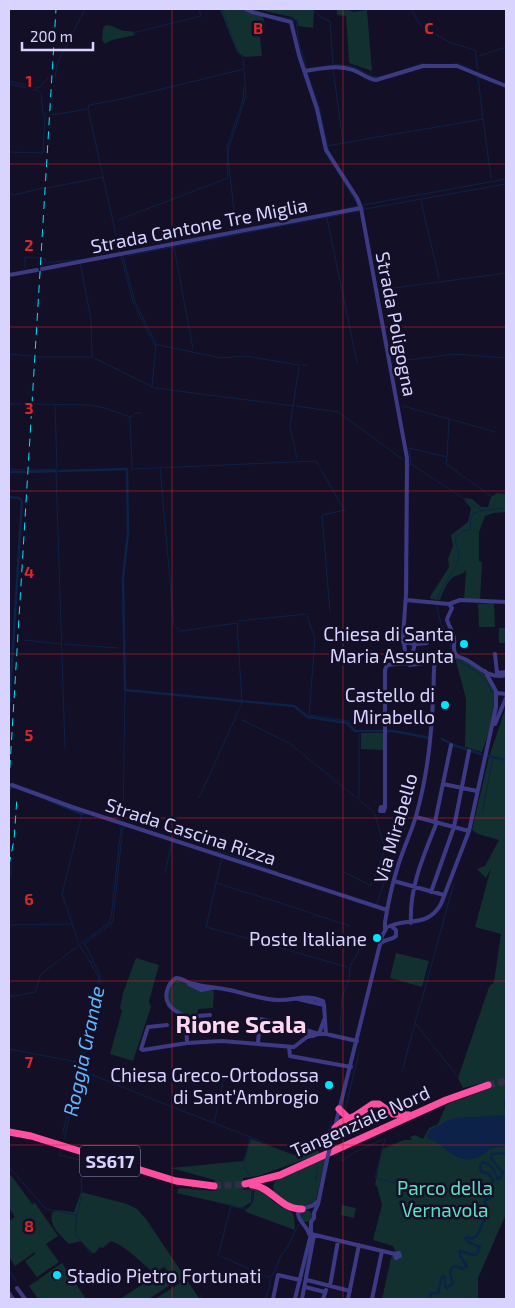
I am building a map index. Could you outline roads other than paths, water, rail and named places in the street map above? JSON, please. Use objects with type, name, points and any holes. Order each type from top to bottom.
[{"type":"highway","name":"Tangenziale Nord","points":[[272,1194],[259,1186],[245,1184],[280,1175],[412,1115],[488,1085]]},
{"type":"highway","points":[[335,1128],[348,1118],[373,1104],[379,1104],[387,1111],[401,1116],[412,1115]]},
{"type":"highway","points":[[339,1109],[348,1118]]},
{"type":"highway","points":[[379,1130],[386,1123],[387,1111]]},
{"type":"highway","points":[[338,1117],[348,1118]]},
{"type":"highway","name":"SS617","points":[[9,1132],[32,1136],[176,1181],[214,1186]]},
{"type":"highway","points":[[280,1175],[272,1185],[272,1194],[275,1199],[291,1208],[298,1217]]},
{"type":"highway","points":[[291,1208],[305,1208]]},
{"type":"street","name":"Strada Poligogna","points":[[246,9],[291,22],[304,71],[317,109],[326,150],[357,198],[361,208],[407,458],[406,600],[403,642],[406,663]]},
{"type":"street","points":[[304,71],[342,67],[376,80],[423,66],[457,66],[506,86]]},
{"type":"street","name":"Strada Cantone Tre Miglia","points":[[9,275],[361,208]]},
{"type":"street","points":[[406,600],[444,603],[451,606]]},
{"type":"street","points":[[456,655],[454,638],[447,619],[451,606],[455,601],[506,602]]},
{"type":"street","points":[[403,642],[427,643]]},
{"type":"street","points":[[415,644],[415,658]]},
{"type":"street","points":[[495,654],[497,673],[505,674]]},
{"type":"street","points":[[384,808],[385,670],[387,665],[435,663],[456,655],[463,657],[493,675],[505,674]]},
{"type":"street","name":"Via Mirabello","points":[[388,939],[387,910],[398,865],[416,817],[431,740],[435,663]]},
{"type":"street","points":[[302,1299],[313,1234],[311,1222],[314,1218],[320,1195],[332,1138],[380,944],[387,929],[421,921],[433,915],[441,904],[469,831],[496,707],[496,691],[485,671]]},
{"type":"street","points":[[494,686],[497,680],[505,674]]},
{"type":"street","points":[[496,691],[499,694],[506,694]]},
{"type":"street","points":[[488,742],[506,698]]},
{"type":"street","points":[[411,922],[410,905],[414,887],[436,822],[451,745]]},
{"type":"street","points":[[431,892],[454,828],[469,751]]},
{"type":"street","points":[[443,784],[477,791]]},
{"type":"street","name":"Strada Cascina Rizza","points":[[12,785],[72,807],[361,902]]},
{"type":"street","points":[[416,817],[469,831]]},
{"type":"street","points":[[394,881],[444,896]]},
{"type":"street","name":"Via Mirabello","points":[[361,902],[387,910]]},
{"type":"street","points":[[380,944],[395,937],[396,930],[404,924]]},
{"type":"street","points":[[387,929],[396,930]]},
{"type":"street","points":[[210,1015],[186,1017],[169,1006],[167,991],[172,980],[180,978],[192,984],[254,997],[278,1000],[295,998],[324,1005],[326,1034]]},
{"type":"street","points":[[186,1017],[187,1043]]},
{"type":"street","points":[[319,1034],[325,1017]]},
{"type":"street","points":[[258,1043],[260,1020],[281,1023],[313,1036]]},
{"type":"street","points":[[167,1025],[148,1027],[144,1037],[149,1049],[187,1043],[222,1042],[258,1043],[289,1047],[319,1034]]},
{"type":"street","points":[[292,1027],[357,1042]]},
{"type":"street","points":[[289,1047],[290,1056],[351,1067]]},
{"type":"street","points":[[295,1299],[309,1239],[307,1228],[298,1217],[298,1213],[305,1208],[315,1205],[320,1195]]},
{"type":"street","points":[[305,1208],[314,1213]]},
{"type":"street","points":[[304,1224],[311,1222]]},
{"type":"street","points":[[309,1239],[313,1234]]},
{"type":"street","points":[[313,1234],[395,1254]]},
{"type":"street","points":[[323,1299],[329,1286],[338,1241]]},
{"type":"street","points":[[348,1299],[358,1245]]},
{"type":"street","points":[[372,1299],[382,1251]]},
{"type":"street","points":[[273,1299],[278,1275],[300,1280]]},
{"type":"street","points":[[306,1280],[350,1291]]},
{"type":"street","points":[[305,1287],[325,1292]]},
{"type":"street","points":[[17,1288],[25,1299]]},
{"type":"street","points":[[9,1293],[13,1299]]},
{"type":"water","points":[[504,1115],[506,1119],[506,1147],[495,1147],[474,1159],[460,1158],[428,1139],[427,1136],[429,1130],[453,1118]]},
{"type":"waterway","points":[[55,78],[57,64],[85,9]]},
{"type":"waterway","points":[[133,33],[201,16],[199,9]]},
{"type":"waterway","points":[[88,108],[89,105],[244,69],[243,58],[238,52],[222,9]]},
{"type":"waterway","points":[[250,9],[263,13]]},
{"type":"waterway","points":[[312,9],[322,18],[330,21],[333,64],[354,67],[370,75],[381,77]]},
{"type":"waterway","points":[[349,9],[359,9]]},
{"type":"waterway","points":[[411,9],[421,26],[451,43],[475,50],[478,73]]},
{"type":"waterway","points":[[274,16],[292,19],[296,22],[299,43],[307,69]]},
{"type":"waterway","points":[[479,56],[506,47]]},
{"type":"waterway","points":[[300,63],[309,90]]},
{"type":"waterway","points":[[400,71],[421,64],[430,64]]},
{"type":"waterway","points":[[453,64],[460,64],[473,70]]},
{"type":"waterway","points":[[333,69],[343,142]]},
{"type":"waterway","points":[[236,230],[228,156],[229,147],[246,96],[244,71]]},
{"type":"waterway","points":[[307,72],[320,110],[328,149],[331,154]]},
{"type":"waterway","points":[[414,131],[483,119],[478,77],[491,82]]},
{"type":"waterway","points":[[9,81],[37,88],[48,78]]},
{"type":"waterway","points":[[9,84],[37,90],[41,93],[43,113],[47,114]]},
{"type":"waterway","points":[[118,220],[228,178],[227,147],[243,100],[244,87]]},
{"type":"waterway","points":[[51,115],[88,109],[120,253]]},
{"type":"waterway","points":[[9,152],[43,153],[45,115]]},
{"type":"waterway","points":[[483,119],[491,178]]},
{"type":"waterway","points":[[327,146],[412,131]]},
{"type":"waterway","points":[[325,152],[357,203]]},
{"type":"waterway","points":[[47,188],[103,177]]},
{"type":"waterway","points":[[363,205],[506,179]]},
{"type":"waterway","points":[[360,200],[365,209],[506,184]]},
{"type":"waterway","points":[[9,193],[14,195],[43,188]]},
{"type":"waterway","points":[[421,201],[439,278]]},
{"type":"waterway","points":[[340,210],[358,206]]},
{"type":"waterway","points":[[126,256],[359,211]]},
{"type":"waterway","points":[[327,218],[357,363]]},
{"type":"waterway","points":[[174,247],[193,349]]},
{"type":"waterway","points":[[43,259],[45,259],[46,263],[85,259],[116,253]]},
{"type":"waterway","points":[[121,256],[133,302],[154,344],[221,358],[245,356],[299,365]]},
{"type":"waterway","points":[[25,268],[25,257],[39,258]]},
{"type":"waterway","points":[[123,257],[135,302],[156,343],[152,387]]},
{"type":"waterway","points":[[37,357],[92,357],[91,319],[80,262]]},
{"type":"waterway","points":[[379,290],[506,273]]},
{"type":"waterway","points":[[9,354],[32,356]]},
{"type":"waterway","points":[[392,362],[454,354],[506,358]]},
{"type":"waterway","points":[[94,358],[153,387]]},
{"type":"waterway","points":[[297,459],[290,426],[299,367]]},
{"type":"waterway","points":[[155,388],[294,406]]},
{"type":"waterway","points":[[9,404],[30,404]]},
{"type":"waterway","points":[[33,404],[89,405],[105,408],[130,417],[132,465]]},
{"type":"waterway","points":[[30,470],[57,469],[55,405]]},
{"type":"waterway","points":[[296,406],[338,412],[405,461]]},
{"type":"waterway","points":[[403,406],[449,419],[447,457],[409,448],[411,461],[409,467],[408,556]]},
{"type":"waterway","points":[[131,417],[135,413],[142,413]]},
{"type":"waterway","points":[[450,419],[495,432]]},
{"type":"waterway","points":[[447,458],[446,464],[491,496]]},
{"type":"waterway","points":[[131,466],[132,469],[316,461],[343,508]]},
{"type":"waterway","points":[[411,464],[481,510]]},
{"type":"waterway","points":[[160,467],[174,625],[181,631],[237,623],[242,703],[199,798]]},
{"type":"waterway","points":[[9,469],[25,470]]},
{"type":"waterway","points":[[59,471],[127,469],[128,533],[123,578],[125,690],[294,706],[308,717],[347,723],[355,731],[393,731],[430,738]]},
{"type":"waterway","points":[[56,471],[65,748]]},
{"type":"waterway","points":[[30,472],[56,471]]},
{"type":"waterway","points":[[9,472],[25,472]]},
{"type":"waterway","name":"Roggia Grande","points":[[9,497],[19,498],[22,501],[9,712]]},
{"type":"waterway","points":[[451,649],[450,637],[441,624],[437,607],[438,596],[456,566],[459,555],[455,538],[461,532],[470,529],[473,513],[506,508]]},
{"type":"waterway","points":[[330,612],[322,515],[345,510]]},
{"type":"waterway","points":[[408,565],[408,594]]},
{"type":"waterway","points":[[238,621],[307,614]]},
{"type":"waterway","points":[[307,616],[315,639],[309,715],[348,721],[356,728]]},
{"type":"waterway","points":[[24,640],[61,644]]},
{"type":"waterway","points":[[64,644],[118,648]]},
{"type":"waterway","points":[[454,658],[476,671],[488,684],[492,692]]},
{"type":"waterway","points":[[123,822],[125,690]]},
{"type":"waterway","points":[[242,720],[289,743],[374,812]]},
{"type":"waterway","points":[[359,734],[359,798]]},
{"type":"waterway","points":[[442,739],[450,743]]},
{"type":"waterway","points":[[453,745],[481,754]]},
{"type":"waterway","points":[[488,756],[506,760]]},
{"type":"waterway","points":[[482,813],[493,757]]},
{"type":"waterway","points":[[9,826],[10,788]]},
{"type":"waterway","name":"Roggia Grande","points":[[48,800],[82,814]]},
{"type":"waterway","points":[[78,941],[62,894],[82,814],[89,814]]},
{"type":"waterway","points":[[344,872],[371,886],[385,850],[375,814]]},
{"type":"waterway","points":[[395,852],[406,826],[405,824]]},
{"type":"waterway","name":"Roggia Grande","points":[[92,938],[111,924],[113,920],[123,826]]},
{"type":"waterway","name":"Roggia Grande","points":[[90,937],[109,923],[111,918],[121,828]]},
{"type":"waterway","points":[[165,873],[172,842]]},
{"type":"waterway","points":[[212,851],[222,852],[278,872]]},
{"type":"waterway","points":[[376,906],[394,855]]},
{"type":"waterway","points":[[222,858],[216,883],[264,898]]},
{"type":"waterway","points":[[11,861],[11,876]]},
{"type":"waterway","points":[[216,883],[206,927],[253,940]]},
{"type":"waterway","points":[[421,1003],[454,883]]},
{"type":"waterway","points":[[265,898],[311,913]]},
{"type":"waterway","points":[[313,914],[350,926]]},
{"type":"waterway","points":[[9,925],[72,924]]},
{"type":"waterway","points":[[341,1035],[342,998],[349,979],[350,967],[359,950],[359,943],[365,935]]},
{"type":"waterway","name":"Roggia Grande","points":[[81,944],[89,938]]},
{"type":"waterway","name":"Roggia Grande","points":[[64,1139],[101,981],[85,944],[90,939]]},
{"type":"waterway","points":[[256,941],[347,967]]},
{"type":"waterway","points":[[78,943],[90,962],[94,962]]},
{"type":"waterway","points":[[9,997],[35,992],[41,974],[77,947]]},
{"type":"waterway","name":"Roggia Grande","points":[[63,1132],[99,978],[90,962]]},
{"type":"waterway","points":[[420,1004],[415,1023],[458,1077]]},
{"type":"waterway","points":[[402,1071],[415,1024]]},
{"type":"waterway","points":[[9,1049],[77,1062]]},
{"type":"waterway","points":[[345,1110],[359,1053]]},
{"type":"waterway","points":[[80,1070],[143,1095]]},
{"type":"waterway","points":[[214,1123],[223,1083]]},
{"type":"waterway","points":[[144,1096],[263,1142]]},
{"type":"waterway","points":[[506,1099],[506,1110]]},
{"type":"waterway","points":[[321,1147],[332,1121]]},
{"type":"waterway","points":[[342,1139],[343,1126]]},
{"type":"waterway","points":[[244,1164],[250,1138]]},
{"type":"waterway","points":[[385,1139],[375,1178],[440,1195]]},
{"type":"waterway","points":[[340,1158],[342,1161],[355,1152],[382,1140]]},
{"type":"waterway","points":[[264,1143],[268,1144]]},
{"type":"waterway","name":"Roggia Grande","points":[[60,1151],[59,1155],[80,1160],[82,1193],[75,1234],[91,1254]]},
{"type":"waterway","points":[[430,1299],[431,1293],[438,1293],[442,1276],[445,1277],[445,1287],[447,1288],[453,1283],[450,1273],[452,1268],[457,1266],[462,1269],[467,1266],[460,1256],[460,1251],[474,1255],[477,1254],[480,1247],[468,1242],[465,1238],[472,1239],[477,1235],[488,1213],[486,1199],[490,1199],[493,1194],[490,1189],[493,1180],[489,1174],[481,1171],[480,1166],[483,1162],[489,1165],[498,1179],[500,1179],[503,1173],[491,1158],[492,1154],[506,1153]]},
{"type":"waterway","points":[[244,1166],[249,1176]]},
{"type":"waterway","points":[[9,1167],[46,1209],[76,1215]]},
{"type":"waterway","points":[[316,1181],[318,1167]]},
{"type":"waterway","points":[[219,1253],[231,1206],[247,1208],[251,1203],[253,1193]]},
{"type":"waterway","points":[[307,1205],[314,1197]]},
{"type":"waterway","points":[[302,1216],[304,1212]]},
{"type":"waterway","points":[[220,1256],[270,1278],[299,1224]]},
{"type":"waterway","points":[[9,1270],[16,1281]]},
{"type":"waterway","points":[[265,1299],[270,1286],[270,1279]]},
{"type":"waterway","points":[[199,1299],[202,1295]]},
{"type":"tunnel","points":[[488,1085],[506,1081]]},
{"type":"tunnel","points":[[214,1186],[245,1184]]},
{"type":"railway","points":[[9,782],[56,9]]},
{"type":"railway","points":[[9,865],[14,840],[17,797]]},
{"type":"place","name":"Chiesa di Santa Maria Assunta","points":[[464,644]]},
{"type":"place","name":"Castello di Mirabello","points":[[445,705]]},
{"type":"place","name":"Poste Italiane","points":[[377,938]]},
{"type":"place","name":"Chiesa Greco-Ortodossa di Sant’Ambrogio","points":[[329,1085]]},
{"type":"place","name":"Stadio Pietro Fortunati","points":[[57,1275]]},
{"type":"district","name":"Rione Scala","points":[[241,1023]]},
{"type":"park label","name":"Parco della Vernavola","points":[[445,1198]]}]
